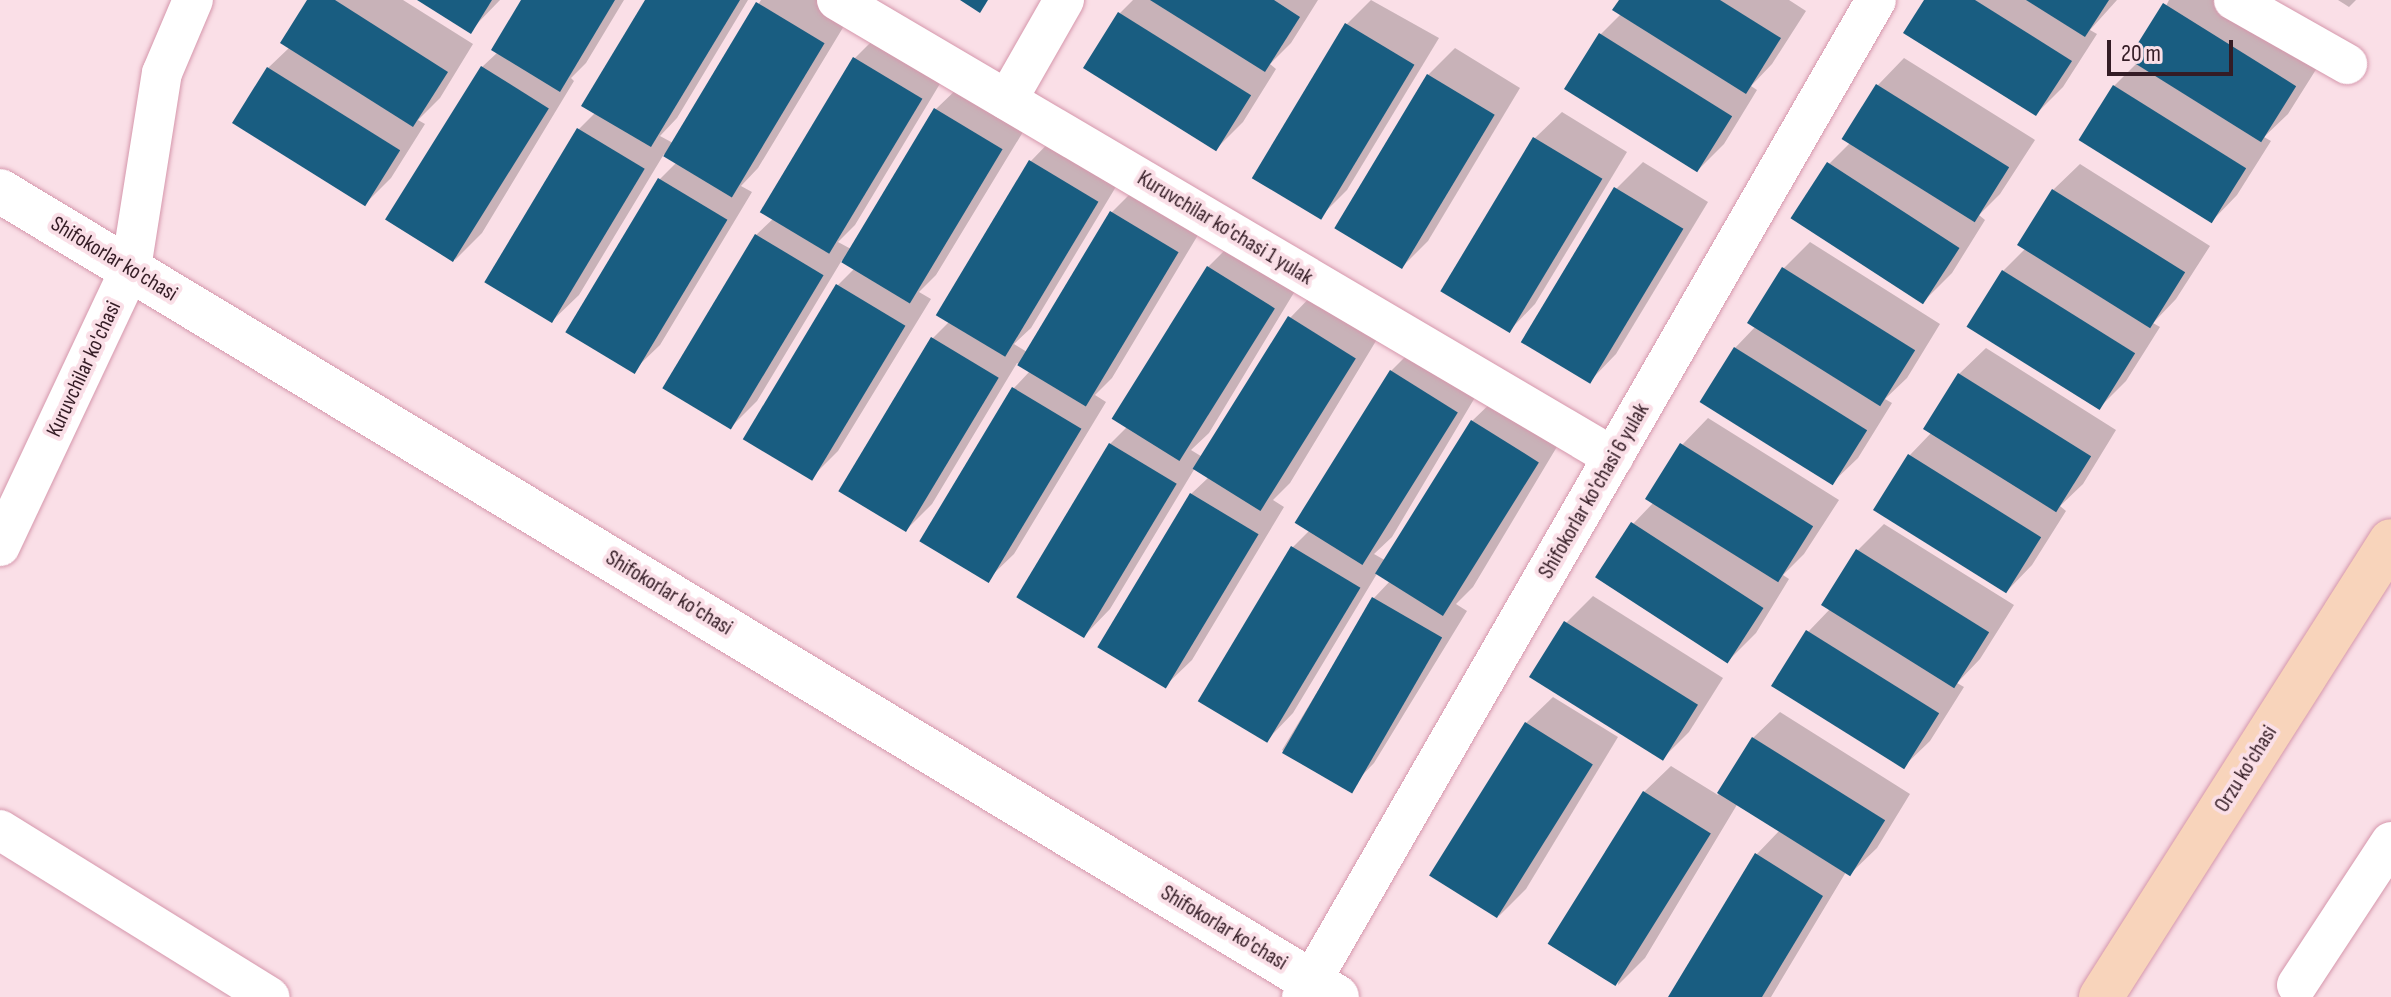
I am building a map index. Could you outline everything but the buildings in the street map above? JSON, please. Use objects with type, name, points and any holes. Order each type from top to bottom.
[{"type":"main road","name":"Orzu ko'chasi","points":[[2101,997],[2391,541]]},
{"type":"street","name":"Kuruvchilar ko'chasi","points":[[0,546],[131,268],[162,73],[193,0]]},
{"type":"street","name":"Kuruvchilar ko'chasi 1 yulak","points":[[837,0],[1613,457]]},
{"type":"street","points":[[1007,100],[1064,0]]},
{"type":"street","name":"Shifokorlar ko'chasi 6 yulak","points":[[1317,992],[1613,457],[1876,0]]},
{"type":"street","points":[[2234,0],[2347,64]]},
{"type":"street","name":"Shifokorlar ko'chasi","points":[[0,191],[1317,992]]},
{"type":"street","points":[[0,830],[269,997]]},
{"type":"street","points":[[2297,985],[2391,842]]}]
